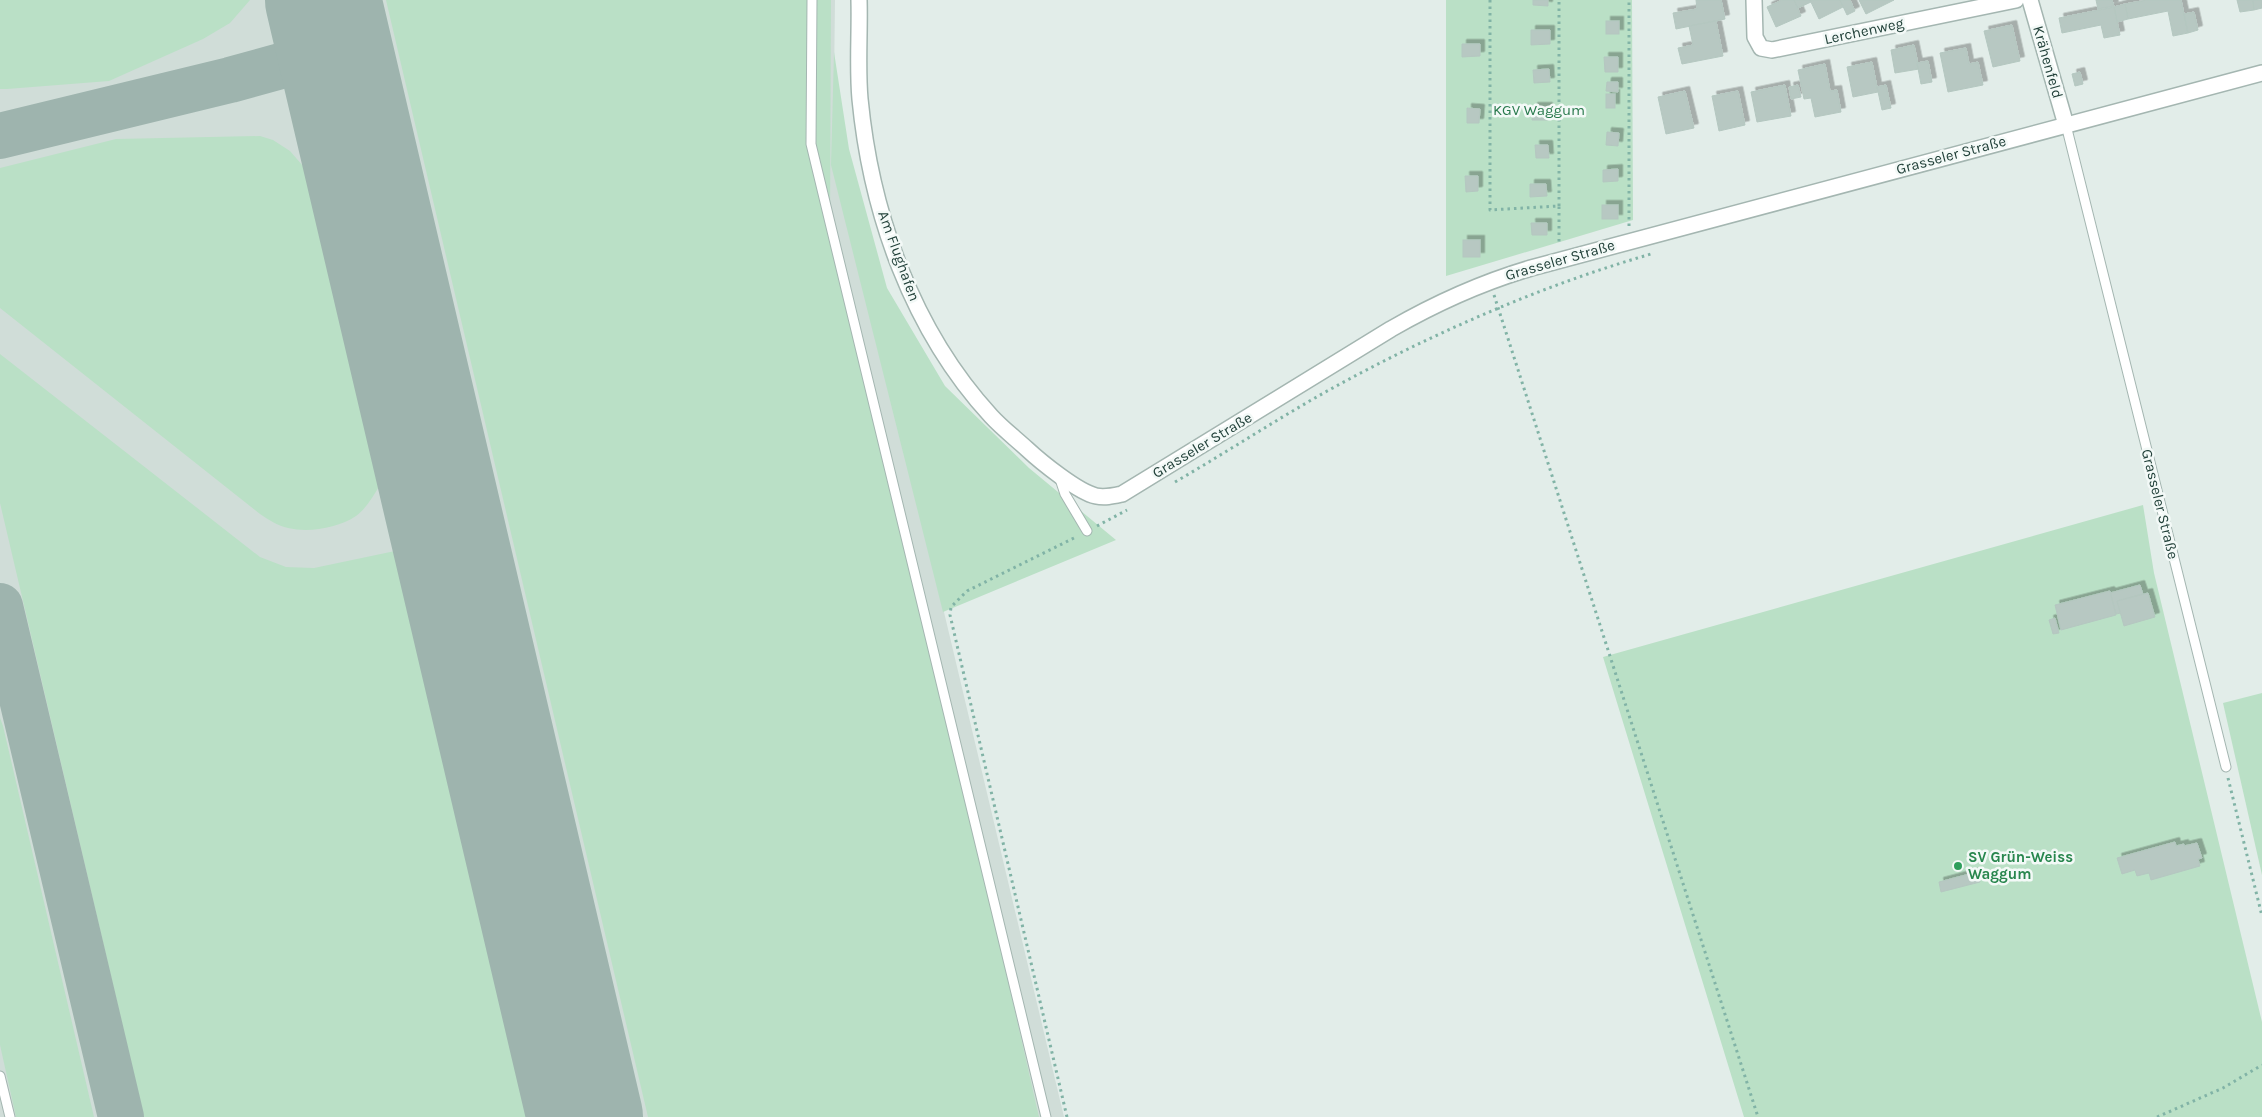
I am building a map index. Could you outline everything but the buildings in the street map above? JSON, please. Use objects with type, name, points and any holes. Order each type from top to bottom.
[{"type":"street","name":"Am Flughafen","points":[[859,0],[860,97],[866,145],[889,237],[905,281],[930,331],[957,372],[991,415],[1035,457],[1098,497]]},
{"type":"street","name":"Lerchenweg","points":[[1754,0],[1755,37],[1761,48],[1772,50],[2016,0]]},
{"type":"street","name":"Krähenfeld","points":[[2030,0],[2066,124]]},
{"type":"street","name":"Grasseler Straße","points":[[1098,497],[1122,494],[1391,329],[1434,304],[1489,280],[2262,73]]},
{"type":"lane","points":[[812,0],[811,144],[1046,1117]]},
{"type":"lane","name":"Grasseler Straße","points":[[2066,124],[2226,767]]},
{"type":"lane","points":[[1058,473],[1066,494],[1087,531]]},
{"type":"lane","points":[[0,1076],[10,1117]]},
{"type":"path","points":[[1490,0],[1490,210],[1559,206]]},
{"type":"path","points":[[1559,0],[1560,260]]},
{"type":"path","points":[[1629,0],[1629,242]]},
{"type":"path","points":[[1171,484],[1328,391],[1404,351],[1499,309],[1621,263],[1658,252]]},
{"type":"path","points":[[1489,280],[1758,1117]]},
{"type":"path","points":[[1067,1117],[950,615],[951,607],[957,598],[967,591],[1130,509]]},
{"type":"path","points":[[2226,767],[2262,916]]},
{"type":"path","points":[[2157,1117],[2223,1088],[2262,1065]]},
{"type":"shaded area","points":[[0,0],[835,0],[833,165],[934,570],[1064,1117],[0,1117]]},
{"type":"green space","points":[[0,0],[250,0],[230,23],[203,39],[109,81],[0,89]]},
{"type":"green space","points":[[386,0],[831,0],[830,230],[964,788],[1039,1117],[648,1117]]},
{"type":"green space","name":"KGV Waggum","points":[[1446,0],[1632,0],[1633,220],[1446,276]]},
{"type":"green space","points":[[834,52],[849,149],[887,288],[945,386],[1029,468],[1116,540],[943,612],[831,165]]},
{"type":"green space","points":[[260,136],[273,140],[290,151],[303,166],[380,485],[366,506],[356,516],[341,524],[314,530],[288,528],[260,514],[0,308],[0,168],[116,139]]},
{"type":"green space","points":[[0,354],[260,557],[286,567],[314,568],[395,551],[527,1117],[144,1117],[0,503]]},
{"type":"green space","name":"SV Grün-Weiss Waggum","points":[[2143,505],[2154,573],[2262,1022],[2262,1117],[1744,1117],[1603,657]]},
{"type":"green space","points":[[2262,693],[2262,875],[2223,703]]},
{"type":"green space","points":[[0,718],[94,1117],[16,1117],[0,1045]]},
{"type":"taxiway","points":[[0,136],[230,80],[335,51]]},
{"type":"taxiway","points":[[0,606],[121,1117]]},
{"type":"runway","points":[[323,0],[585,1117]]},
{"type":"place","name":"SV Grün-Weiss Waggum","points":[[1958,866]]}]
